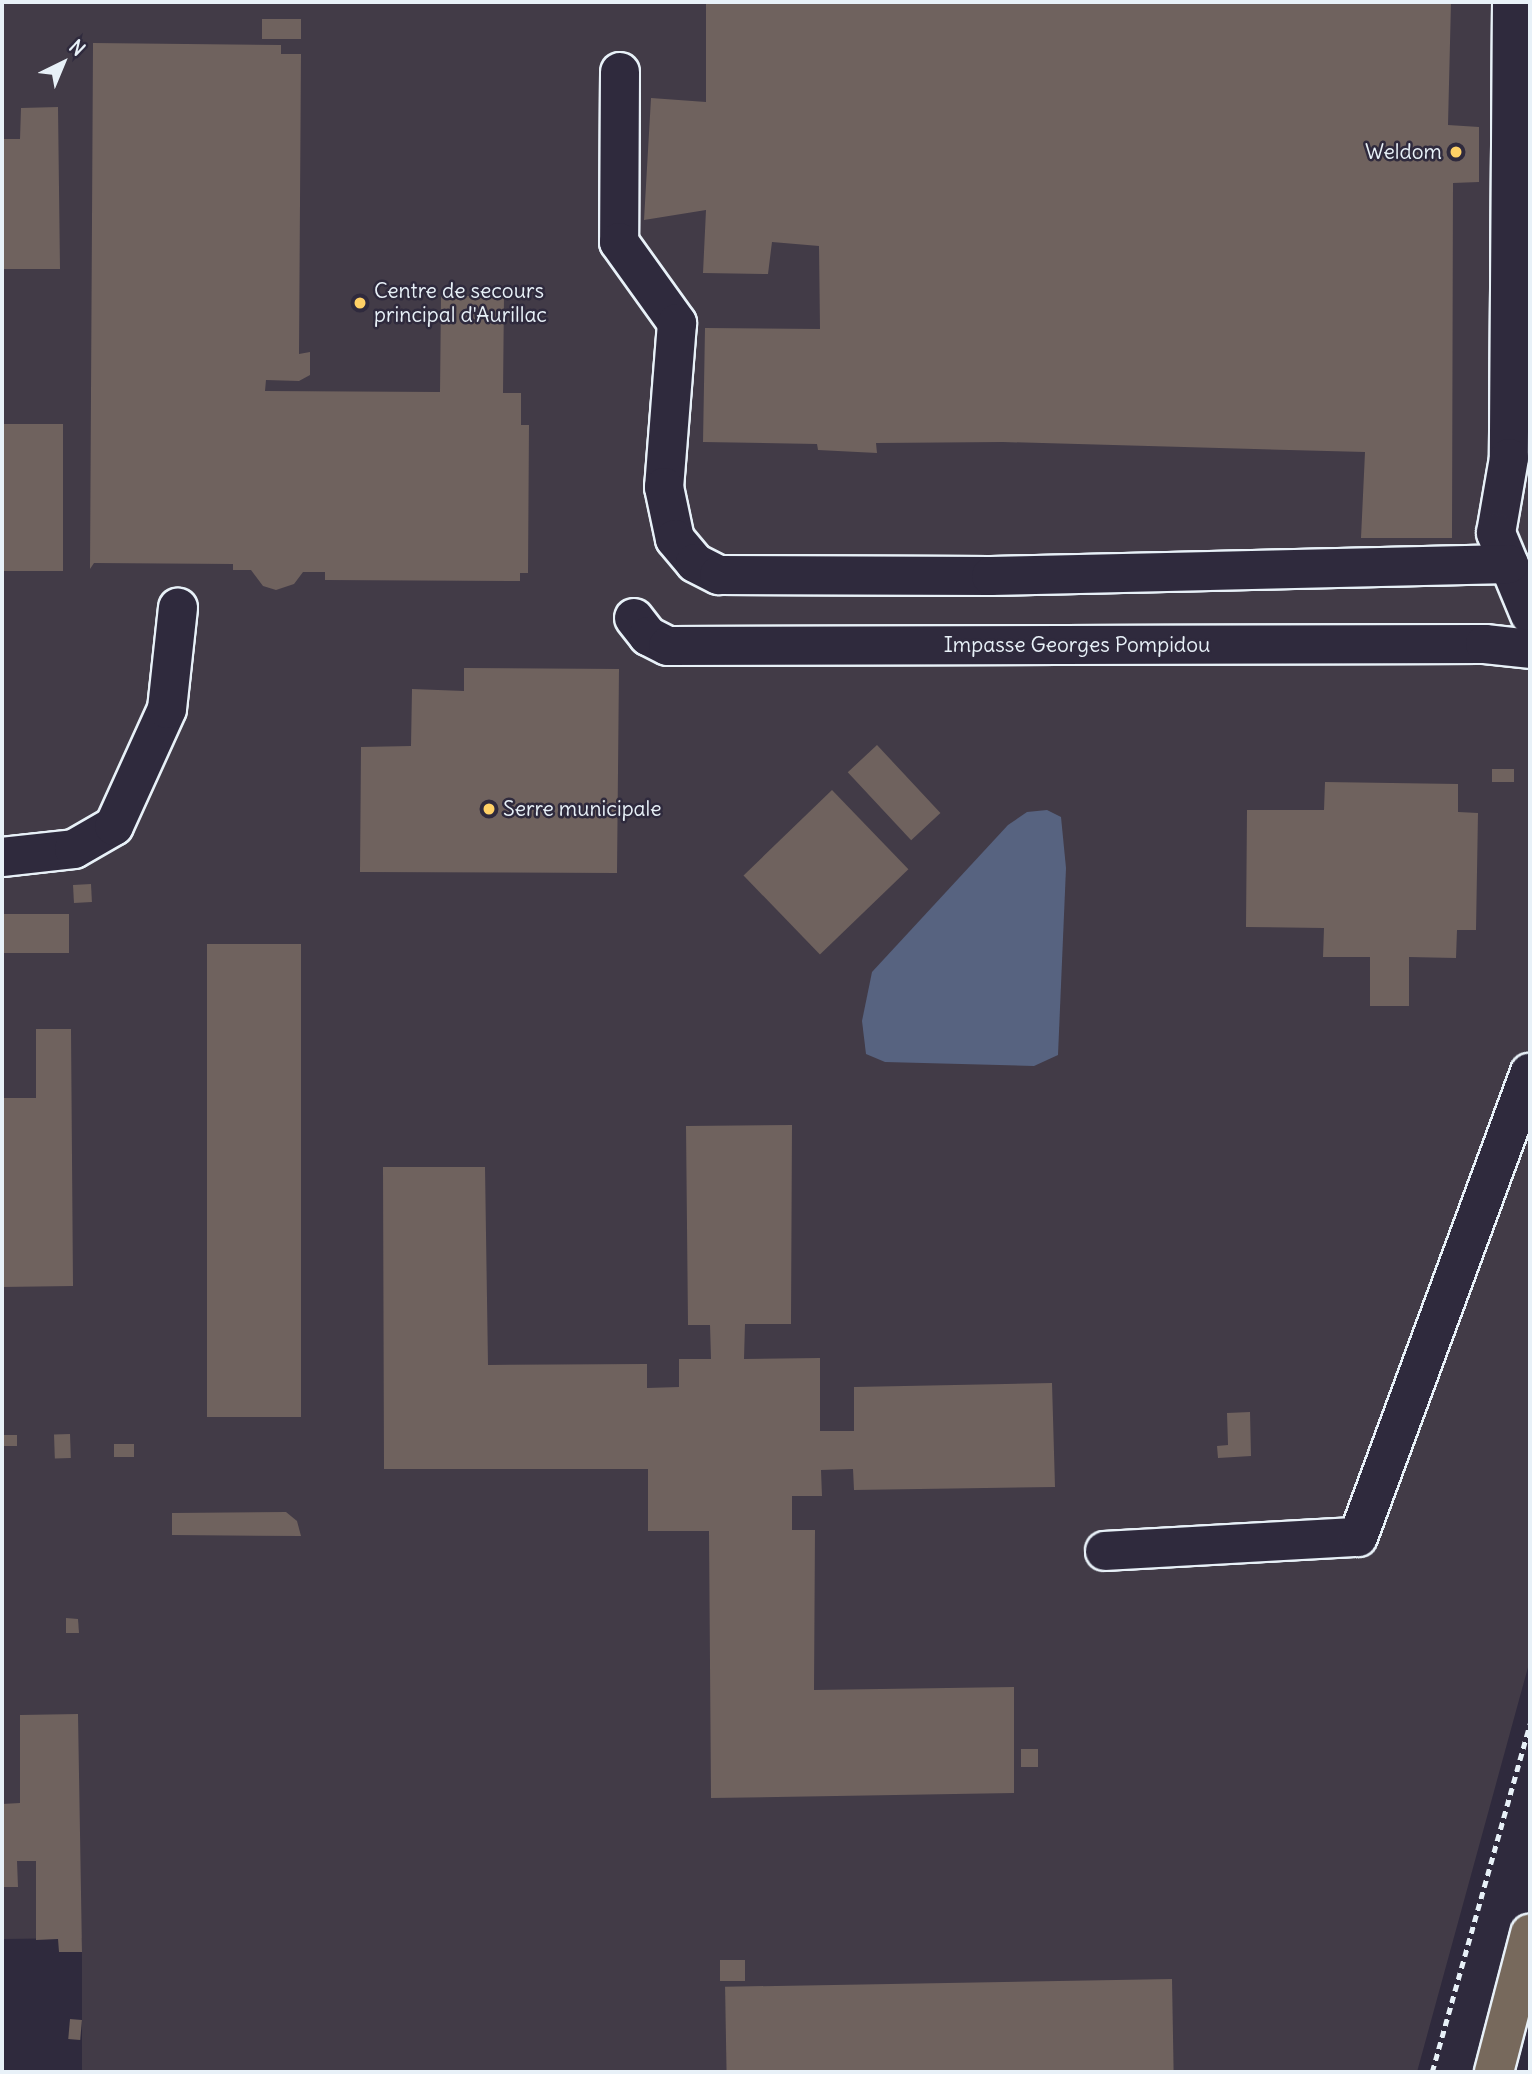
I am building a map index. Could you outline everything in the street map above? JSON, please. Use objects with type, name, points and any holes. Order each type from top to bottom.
[{"type":"main road","points":[[1494,2072],[1530,1934]]},
{"type":"street","points":[[1511,2],[1509,458],[1496,533],[1530,615]]},
{"type":"street","points":[[620,72],[619,242],[677,323],[664,487],[675,540],[695,563],[719,575],[964,576],[1509,564]]},
{"type":"street","points":[[2,857],[74,849],[114,826],[167,709],[178,608]]},
{"type":"street","name":"Impasse Georges Pompidou","points":[[634,618],[648,636],[668,646],[1485,644],[1530,649]]},
{"type":"street","points":[[1105,1551],[1358,1537],[1530,1073]]},
{"type":"path","points":[[1432,2072],[1530,1723]]},
{"type":"shaded area","points":[[2,2],[1530,2],[1530,1660],[1417,2072],[82,2072],[82,1938],[2,1939]]},
{"type":"water","points":[[1047,810],[1061,817],[1066,868],[1058,1055],[1034,1066],[885,1062],[866,1054],[862,1021],[872,972],[1008,825],[1027,812]]},
{"type":"building","points":[[706,2],[1451,2],[1448,125],[1479,127],[1479,182],[1453,183],[1452,538],[1361,538],[1365,452],[1003,442],[876,443],[877,453],[818,450],[817,444],[703,442],[705,328],[820,329],[819,246],[772,242],[768,274],[703,273],[706,210],[644,220],[651,98],[706,102]]},
{"type":"building","points":[[262,19],[301,19],[301,39],[262,39]]},
{"type":"building","points":[[93,43],[281,45],[281,54],[301,54],[299,354],[310,352],[310,375],[299,381],[266,380],[265,391],[440,392],[441,296],[504,296],[503,393],[521,393],[521,425],[529,425],[528,573],[520,573],[520,581],[325,580],[325,572],[303,572],[294,584],[276,590],[263,586],[251,570],[233,570],[233,564],[94,563],[90,569]]},
{"type":"building","points":[[58,107],[60,269],[2,269],[2,139],[20,139],[21,108]]},
{"type":"building","points":[[2,424],[63,424],[63,571],[2,571]]},
{"type":"building","name":"Serre municipale","points":[[464,668],[619,669],[617,873],[360,872],[361,747],[411,746],[412,689],[464,691]]},
{"type":"building","points":[[877,745],[940,813],[911,840],[848,772]]},
{"type":"building","points":[[1492,769],[1514,769],[1514,782],[1492,782]]},
{"type":"building","points":[[1325,782],[1458,784],[1458,812],[1478,813],[1476,930],[1457,930],[1456,958],[1409,957],[1409,1006],[1370,1006],[1370,957],[1323,957],[1324,928],[1246,927],[1247,810],[1324,810]]},
{"type":"building","points":[[832,790],[908,869],[820,955],[744,875]]},
{"type":"building","points":[[91,884],[92,902],[74,903],[73,885]]},
{"type":"building","points":[[2,914],[69,914],[69,953],[2,953]]},
{"type":"building","points":[[207,944],[301,944],[301,1417],[207,1417]]},
{"type":"building","points":[[36,1029],[71,1029],[73,1286],[2,1287],[2,1098],[36,1098]]},
{"type":"building","points":[[792,1125],[791,1324],[745,1324],[744,1359],[820,1358],[820,1431],[854,1431],[854,1387],[1052,1383],[1055,1487],[854,1490],[853,1469],[821,1470],[822,1496],[792,1496],[792,1530],[815,1530],[814,1690],[1014,1687],[1014,1793],[711,1798],[709,1531],[648,1531],[648,1469],[384,1469],[383,1167],[485,1167],[488,1365],[647,1364],[647,1388],[679,1387],[679,1359],[711,1359],[710,1325],[688,1325],[686,1126]]},
{"type":"building","points":[[1250,1412],[1251,1456],[1218,1458],[1217,1446],[1228,1445],[1227,1413]]},
{"type":"building","points":[[70,1434],[71,1458],[55,1459],[54,1435]]},
{"type":"building","points":[[3,1435],[17,1435],[17,1446],[3,1446]]},
{"type":"building","points":[[114,1444],[134,1444],[134,1457],[114,1457]]},
{"type":"building","points":[[286,1512],[297,1521],[301,1536],[172,1535],[172,1513]]},
{"type":"building","points":[[66,1618],[78,1619],[79,1633],[66,1633]]},
{"type":"building","points":[[78,1714],[82,1952],[59,1952],[58,1939],[36,1940],[36,1861],[17,1861],[18,1887],[2,1887],[2,1804],[20,1803],[20,1715]]},
{"type":"building","points":[[1021,1749],[1038,1749],[1038,1767],[1021,1767]]},
{"type":"building","points":[[720,1960],[745,1960],[745,1981],[720,1981]]},
{"type":"building","points":[[1172,1979],[1174,2072],[727,2072],[725,1987]]},
{"type":"building","points":[[70,2019],[82,2020],[80,2040],[68,2039]]},
{"type":"place","name":"Weldom","points":[[1456,152]]},
{"type":"place","name":"Centre de secours principal d'Aurillac","points":[[360,303]]},
{"type":"place","name":"Serre municipale","points":[[489,809]]}]
